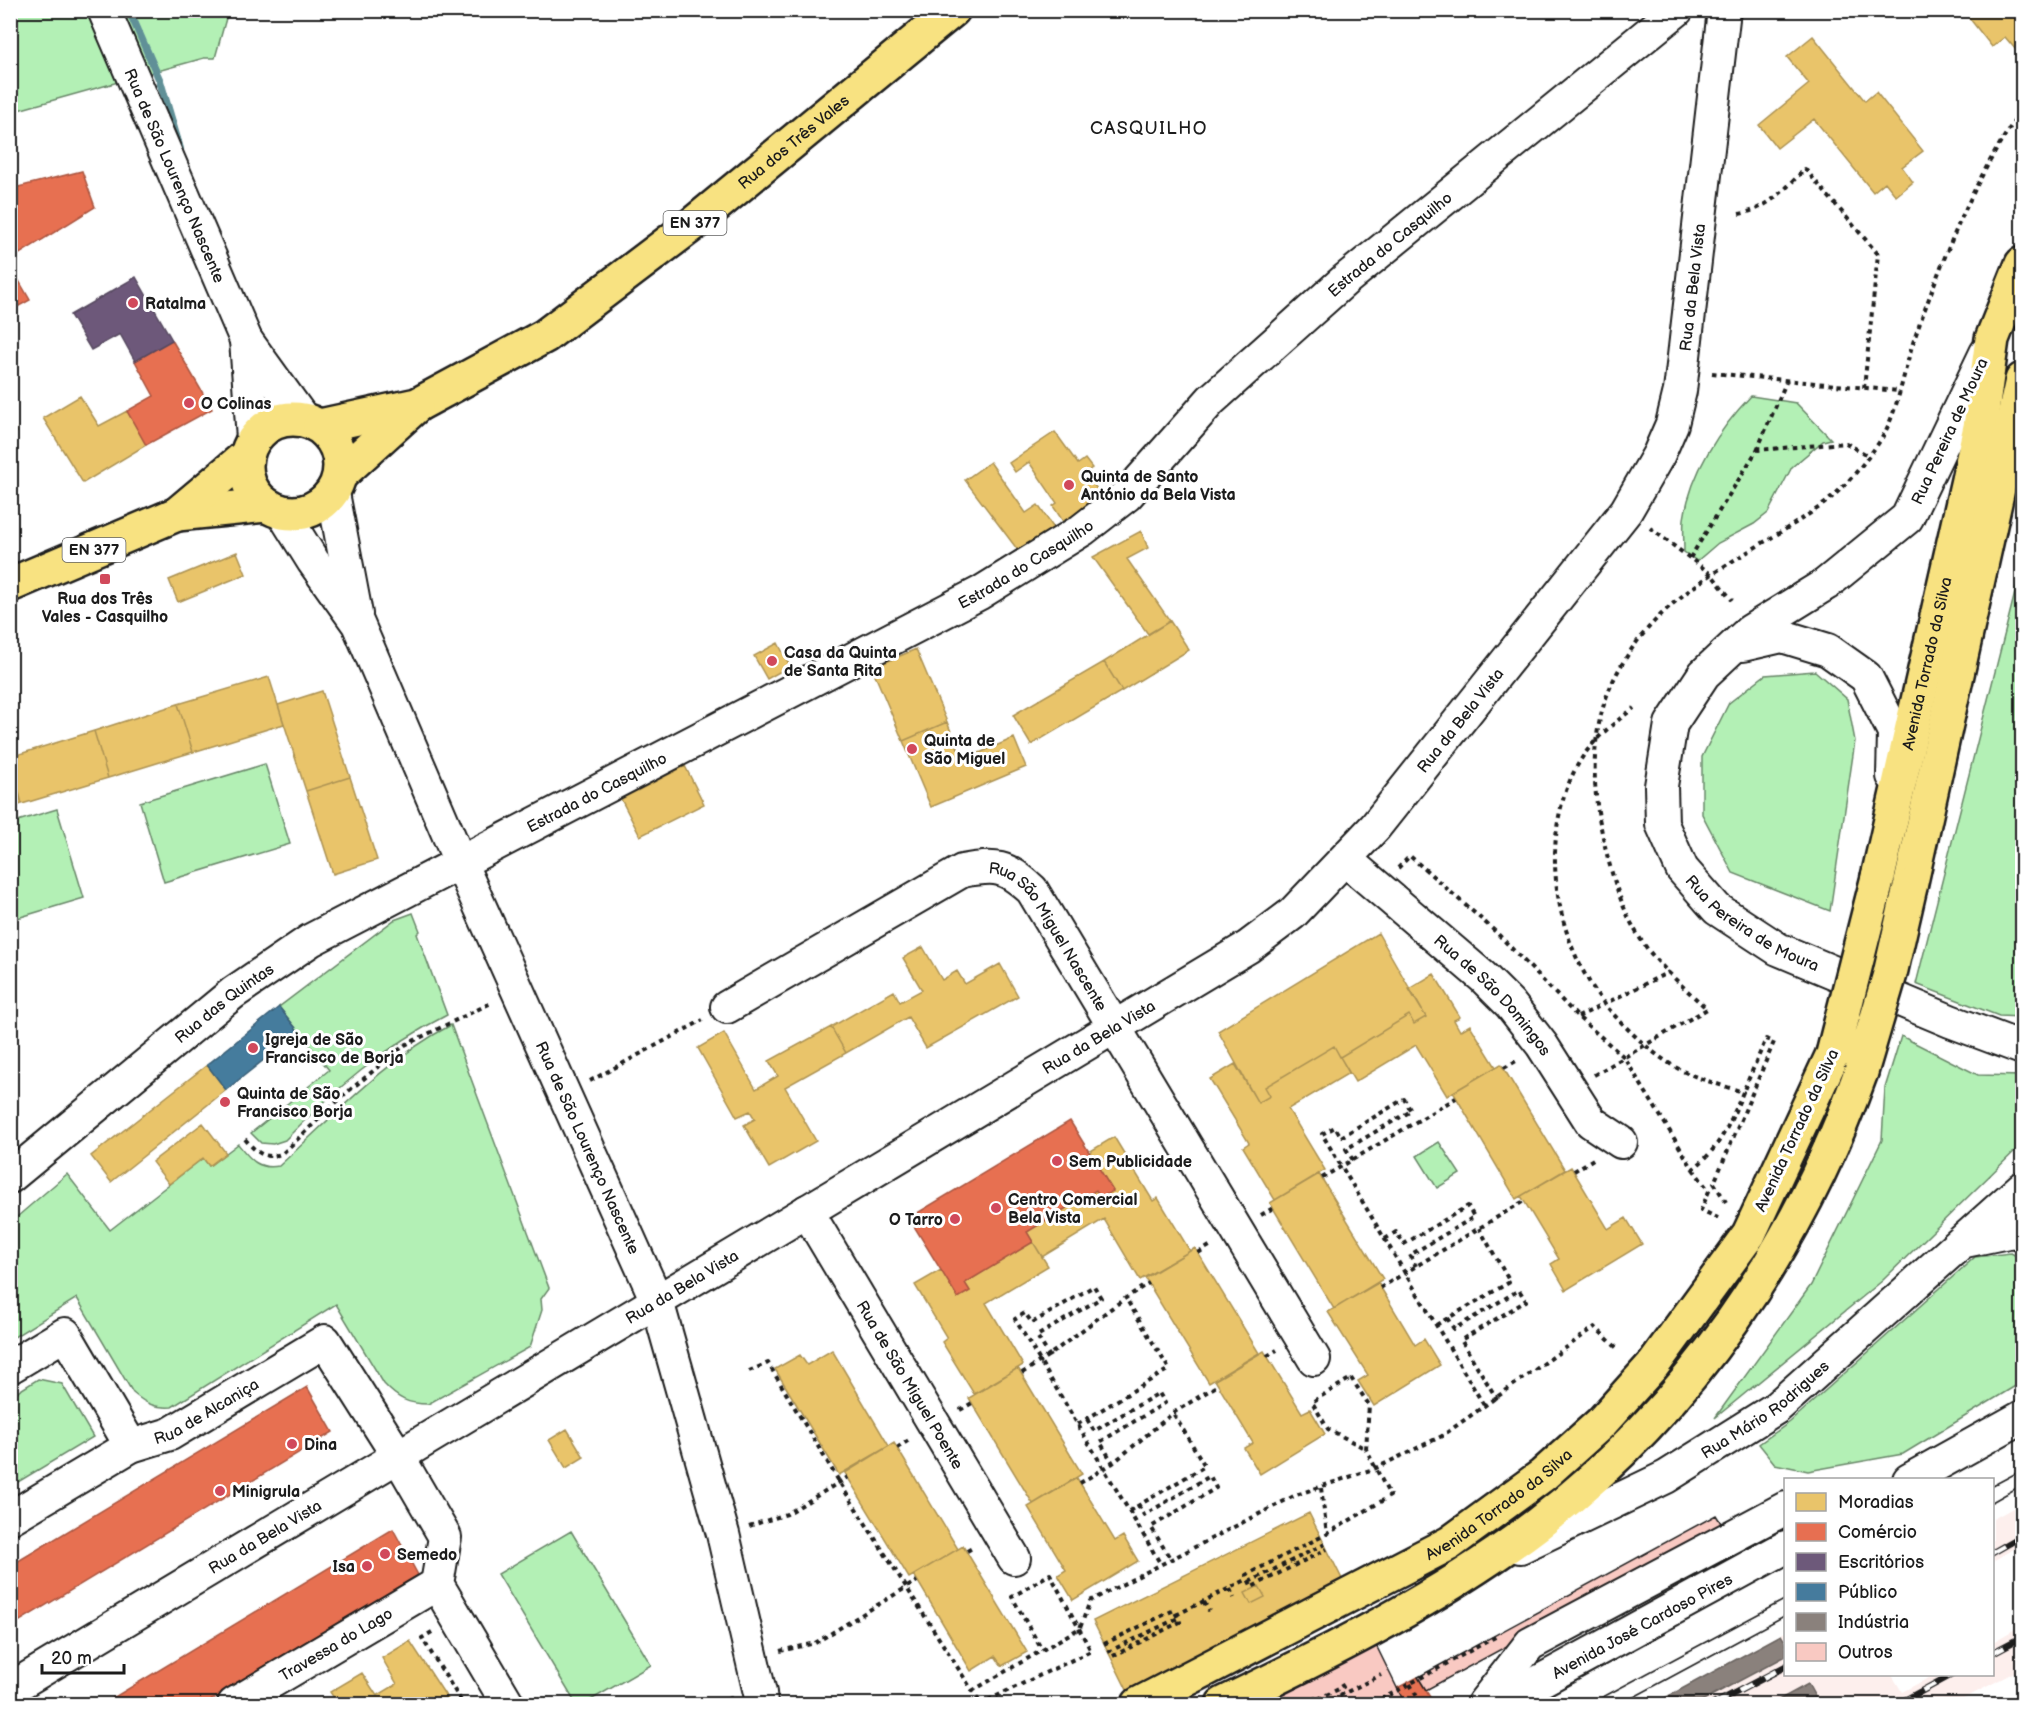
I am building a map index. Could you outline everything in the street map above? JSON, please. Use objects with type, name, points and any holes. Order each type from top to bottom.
[{"type":"main road","name":"Rua dos Três Vales","points":[[177,514],[275,509],[302,513],[320,505],[337,484],[417,405],[545,336],[634,270],[953,10]]},
{"type":"main road","name":"Avenida Torrado da Silva","points":[[1139,1704],[1450,1543],[1543,1475],[1601,1423],[1653,1365],[1749,1234],[1833,1054],[1878,877],[1980,427],[1992,339],[2022,264]]},
{"type":"main road","name":"Avenida Torrado da Silva","points":[[1223,1704],[1353,1639],[1468,1572],[1536,1525],[1597,1474],[1655,1417],[1711,1352],[1762,1278],[1809,1198],[1829,1156],[1861,1072],[1890,974],[2022,380]]},
{"type":"main road","name":"Rua dos Três Vales","points":[[10,585],[177,514],[250,447],[267,426],[284,418],[312,422],[417,405]]},
{"type":"main road","points":[[312,422],[333,439],[341,457],[337,484]]},
{"type":"main road","points":[[250,447],[246,474],[253,492],[275,509]]},
{"type":"street","name":"Rua de São Lourenço Nascente","points":[[104,10],[246,340],[312,422]]},
{"type":"street","name":"Estrada do Casquilho","points":[[460,862],[980,593],[1082,530],[1127,495],[1211,400],[1345,280],[1677,10]]},
{"type":"street","name":"Rua da Bela Vista","points":[[10,1689],[1114,1027],[1270,931],[1292,914],[1346,860],[1626,511],[1645,482],[1672,424],[1684,370],[1724,10]]},
{"type":"street","name":"Rua Pereira de Moura","points":[[1992,339],[1907,518],[1826,584],[1750,631],[1704,674],[1671,724],[1661,786],[1662,824],[1682,869],[1717,909],[1778,949],[1950,1021],[2022,1048]]},
{"type":"street","name":"Rua de São Lourenço Nascente","points":[[246,340],[250,447]]},
{"type":"street","name":"Rua de São Lourenço Nascente","points":[[337,484],[358,624]]},
{"type":"street","name":"Rua de São Lourenço Nascente","points":[[275,509],[358,624],[460,862],[657,1301],[723,1534],[762,1700]]},
{"type":"street","name":"Rua Pereira de Moura","points":[[1704,674],[1746,642],[1782,636],[1828,650],[1866,676],[1894,732],[1892,813]]},
{"type":"street","name":"Rua de São Domingos","points":[[1346,860],[1510,1004],[1542,1046],[1591,1122],[1621,1142]]},
{"type":"street","name":"Rua das Quintas","points":[[10,1177],[242,987],[311,940],[460,862]]},
{"type":"street","name":"Rua São Miguel Nascente","points":[[727,1007],[962,872],[988,866],[1013,872],[1032,890],[1314,1359]]},
{"type":"street","name":"Rua Mário Rodrigues","points":[[1468,1572],[1666,1477],[1776,1408],[1866,1325],[2022,1188]]},
{"type":"street","name":"Rua de São Miguel Poente","points":[[807,1211],[1014,1558]]},
{"type":"street","points":[[1964,1241],[2013,1231],[2022,1234]]},
{"type":"street","name":"Rua de Alcaniça","points":[[10,1366],[65,1334],[131,1446],[170,1434],[325,1341],[398,1456]]},
{"type":"street","points":[[1907,1478],[2022,1418]]},
{"type":"street","points":[[10,1518],[131,1446]]},
{"type":"street","points":[[398,1456],[444,1537],[437,1584],[508,1704]]},
{"type":"street","points":[[1483,1704],[1530,1644],[1784,1509]]},
{"type":"street","name":"Avenida José Cardoso Pires","points":[[1498,1704],[1784,1548]]},
{"type":"street","name":"Travessa do Lago","points":[[234,1704],[437,1584]]},
{"type":"path","points":[[1739,214],[1756,211],[1766,205],[1805,169],[1878,254],[1864,388]]},
{"type":"path","points":[[1684,370],[1899,391]]},
{"type":"path","points":[[1690,558],[1757,450],[1787,380]]},
{"type":"path","points":[[1757,450],[1846,443],[1869,456]]},
{"type":"path","points":[[1626,511],[1711,574],[1732,600]]},
{"type":"path","points":[[1634,708],[1597,738],[1576,767],[1557,833],[1555,872],[1560,908],[1568,938],[1579,964],[1604,1004],[1641,1041],[1685,1072],[1743,1092]]},
{"type":"path","points":[[1380,888],[1410,856],[1497,933],[1578,1017],[1624,1057],[1709,1191],[1701,1210],[1718,1218]]},
{"type":"path","points":[[1578,1017],[1669,972]]},
{"type":"path","points":[[244,1139],[262,1156],[274,1157],[283,1153],[345,1094],[405,1045],[433,1029],[518,990]]},
{"type":"path","points":[[565,1095],[727,1007]]},
{"type":"path","points":[[1693,1169],[1708,1158],[1724,1137],[1766,1039],[1774,1042],[1713,1183],[1726,1202]]},
{"type":"path","points":[[1322,1178],[1456,1098]]},
{"type":"path","points":[[1353,1160],[1346,1149],[1411,1111],[1404,1099],[1341,1137],[1335,1127],[1322,1134],[1485,1407]]},
{"type":"path","points":[[1380,1288],[1524,1201]]},
{"type":"path","points":[[1385,1239],[1396,1232],[1404,1245],[1468,1206],[1474,1217],[1410,1255],[1416,1266]]},
{"type":"path","points":[[1436,1325],[1510,1282],[1479,1228]]},
{"type":"path","points":[[1022,1373],[1050,1357],[1125,1297],[1149,1283]]},
{"type":"path","points":[[1050,1357],[1037,1336],[1101,1298],[1094,1286],[1032,1323],[1025,1313],[1016,1319],[1160,1563]]},
{"type":"path","points":[[1447,1318],[1454,1329],[1519,1290],[1526,1301],[1461,1340],[1497,1399]]},
{"type":"path","points":[[1078,1424],[1169,1369],[1125,1297]]},
{"type":"path","points":[[972,1691],[1080,1628],[1090,1601],[1160,1563],[1296,1496],[1376,1468],[1442,1436],[1595,1327],[1618,1350]]},
{"type":"path","points":[[749,1371],[768,1363],[839,1482],[980,1704],[1091,1651],[1050,1574],[1012,1597],[1042,1650]]},
{"type":"path","points":[[1321,1488],[1327,1534],[1390,1496],[1366,1449],[1369,1405],[1352,1378],[1312,1402],[1328,1429],[1366,1449]]},
{"type":"path","points":[[1080,1483],[1113,1463],[1173,1413],[1218,1385]]},
{"type":"path","points":[[1087,1419],[1094,1431],[1159,1392],[1165,1403],[1100,1442],[1113,1463]]},
{"type":"path","points":[[1129,1511],[1205,1466],[1173,1413]]},
{"type":"path","points":[[1138,1505],[1144,1515],[1210,1476],[1216,1488],[1152,1527],[1170,1558]]},
{"type":"path","points":[[723,1534],[787,1514],[848,1477]]},
{"type":"path","points":[[1322,1537],[1246,1575],[1252,1588],[1261,1579],[1325,1544]]},
{"type":"path","points":[[1110,1654],[1230,1589],[1249,1580],[1261,1579],[1327,1549]]},
{"type":"path","points":[[752,1659],[816,1642],[917,1581]]},
{"type":"path","points":[[1230,1589],[1234,1598]]},
{"type":"path","points":[[1204,1602],[1209,1611]]},
{"type":"path","points":[[1104,1644],[1174,1610],[1178,1618]]},
{"type":"path","points":[[455,1615],[422,1638],[463,1704]]},
{"type":"path","points":[[1341,1684],[1342,1687],[1320,1698],[1323,1704],[1382,1675]]},
{"type":"path","points":[[1410,1684],[1421,1704]]},
{"type":"shaded area","points":[[2022,1503],[2022,1544],[1994,1560],[1994,1518]]},
{"type":"shaded area","points":[[2022,1625],[2022,1668],[1954,1704],[1654,1704],[1784,1633],[1784,1676],[1893,1676],[1902,1692],[1932,1676],[1994,1676],[1994,1641]]},
{"type":"green space","points":[[11,11],[228,11],[215,58],[204,58],[11,112]]},
{"type":"green space","points":[[1751,396],[1796,403],[1831,439],[1823,441],[1792,467],[1768,513],[1754,524],[1718,543],[1697,561],[1684,552],[1684,519],[1693,485],[1718,437]]},
{"type":"green space","points":[[2022,565],[2022,1017],[1999,1016],[1916,984]]},
{"type":"green space","points":[[1815,671],[1847,699],[1855,741],[1830,911],[1733,873],[1702,814],[1702,757],[1729,703],[1765,675]]},
{"type":"green space","points":[[265,764],[290,844],[164,882],[140,802]]},
{"type":"green space","points":[[57,809],[84,898],[14,919],[10,908],[11,823]]},
{"type":"green space","points":[[413,913],[420,931],[417,934],[447,1015],[381,1055],[341,1087],[285,1140],[273,1144],[261,1143],[251,1133],[329,1070],[279,1007],[394,920]]},
{"type":"green space","points":[[451,1025],[549,1288],[541,1299],[542,1310],[530,1347],[428,1404],[409,1402],[384,1384],[336,1304],[172,1407],[161,1407],[142,1400],[133,1393],[77,1298],[11,1339],[11,1222],[67,1174],[110,1230],[203,1158],[209,1166],[238,1144],[251,1159],[260,1165],[279,1166],[382,1072],[427,1039]]},
{"type":"green space","points":[[1901,1036],[1978,1075],[2022,1076],[2022,1144],[1882,1281],[1715,1418],[1811,1285],[1882,1140],[1885,1088]]},
{"type":"green space","points":[[1439,1142],[1460,1174],[1437,1188],[1417,1156]]},
{"type":"green space","points":[[2011,1253],[2022,1259],[2022,1382],[1903,1454],[1808,1471],[1775,1464],[1759,1444],[1790,1422],[1975,1257]]},
{"type":"green space","points":[[38,1379],[62,1384],[93,1437],[13,1485],[10,1480],[11,1396]]},
{"type":"green space","points":[[571,1531],[651,1665],[584,1704],[576,1704],[498,1574]]},
{"type":"building: Moradias","points":[[1963,10],[2022,10],[2022,45],[2016,50],[2005,37],[1992,47]]},
{"type":"building: Moradias","points":[[1813,36],[1865,101],[1876,92],[1923,151],[1902,167],[1913,182],[1896,196],[1885,182],[1873,192],[1814,119],[1777,148],[1759,125],[1809,84],[1787,57]]},
{"type":"building: Moradias","points":[[80,396],[99,426],[127,411],[146,445],[83,483],[43,418]]},
{"type":"building: Moradias","points":[[10,419],[17,432],[10,436]]},
{"type":"building: Moradias","name":"Quinta de Santo António da Bela Vista","points":[[1055,432],[1078,464],[1085,459],[1092,468],[1085,473],[1103,497],[1064,523],[1053,506],[1057,503],[1029,462],[1015,472],[1009,463]]},
{"type":"building: Moradias","name":"Quinta de Santo António da Bela Vista","points":[[990,462],[1026,513],[1038,505],[1055,530],[1020,553],[965,480]]},
{"type":"building: Moradias","points":[[1141,531],[1148,548],[1127,559],[1170,621],[1148,634],[1093,557]]},
{"type":"building: Moradias","points":[[237,552],[246,574],[178,602],[169,580]]},
{"type":"building: Moradias","points":[[1170,621],[1189,650],[1122,691],[1104,662]]},
{"type":"building: Moradias","name":"Casa da Quinta de Santa Rita","points":[[778,643],[790,666],[767,679],[754,656]]},
{"type":"building: Moradias","points":[[916,649],[947,722],[903,741],[872,668]]},
{"type":"building: Moradias","points":[[1104,662],[1122,691],[1031,745],[1013,715]]},
{"type":"building: Moradias","points":[[269,677],[284,724],[193,752],[178,704]]},
{"type":"building: Moradias","points":[[322,691],[350,777],[306,791],[278,705]]},
{"type":"building: Moradias","points":[[178,704],[193,752],[108,778],[94,731]]},
{"type":"building: Moradias","points":[[947,722],[963,760],[1014,738],[1026,767],[931,807],[903,741]]},
{"type":"building: Moradias","points":[[94,731],[108,778],[22,804],[10,757]]},
{"type":"building: Moradias","points":[[10,765],[22,804],[10,808]]},
{"type":"building: Moradias","points":[[685,766],[704,804],[640,836],[621,799]]},
{"type":"building: Moradias","points":[[350,777],[377,860],[333,874],[306,791]]},
{"type":"building: Moradias","points":[[1378,933],[1426,1017],[1414,1024],[1409,1015],[1340,1057],[1334,1046],[1265,1087],[1270,1096],[1258,1103],[1218,1031]]},
{"type":"building: Moradias","points":[[923,947],[942,980],[957,971],[965,984],[1000,964],[1018,996],[926,1048],[908,1017],[846,1053],[831,1027],[894,991],[900,1002],[922,990],[903,958]]},
{"type":"building: Moradias","points":[[1434,974],[1460,1017],[1454,1020],[1460,1031],[1470,1025],[1496,1067],[1447,1096],[1416,1045],[1355,1082],[1340,1057],[1409,1015],[1414,1024],[1426,1017],[1409,989]]},
{"type":"building: Moradias","points":[[831,1027],[846,1053],[785,1087],[816,1141],[769,1168],[744,1125],[755,1119],[750,1111],[737,1117],[698,1048],[724,1033],[756,1089],[778,1076],[769,1061]]},
{"type":"building: Moradias","points":[[1334,1046],[1349,1073],[1288,1109],[1325,1170],[1275,1200],[1243,1147],[1249,1143],[1210,1079],[1235,1064],[1258,1103],[1270,1096],[1265,1087]]},
{"type":"building: Moradias","points":[[1501,1064],[1565,1170],[1516,1199],[1453,1092]]},
{"type":"building: Moradias","points":[[207,1065],[226,1090],[111,1182],[91,1156]]},
{"type":"building: Moradias","points":[[203,1123],[226,1153],[209,1166],[203,1158],[169,1184],[152,1162]]},
{"type":"building: Moradias","points":[[1114,1137],[1153,1201],[1158,1198],[1190,1251],[1140,1280],[1104,1219],[1042,1257],[1027,1232],[1096,1190],[1100,1198],[1113,1191],[1089,1152]]},
{"type":"building: Moradias","points":[[1571,1167],[1608,1229],[1626,1218],[1642,1244],[1566,1290],[1551,1264],[1559,1259],[1521,1196]]},
{"type":"building: Moradias","points":[[1319,1174],[1383,1279],[1334,1309],[1270,1203]]},
{"type":"building: Moradias","points":[[1033,1242],[1048,1266],[986,1303],[1023,1365],[974,1394],[942,1342],[947,1338],[915,1285],[941,1270],[958,1298],[970,1291],[965,1283]]},
{"type":"building: Moradias","points":[[1195,1248],[1259,1353],[1209,1383],[1145,1278]]},
{"type":"building: Moradias","points":[[1378,1283],[1415,1345],[1424,1339],[1440,1365],[1374,1406],[1358,1381],[1368,1375],[1328,1312]]},
{"type":"building: Moradias","points":[[832,1350],[889,1446],[839,1475],[775,1369],[800,1355],[807,1365]]},
{"type":"building: Moradias","points":[[1264,1351],[1302,1413],[1310,1409],[1325,1434],[1260,1474],[1244,1448],[1253,1443],[1215,1380]]},
{"type":"building: Moradias","points":[[1018,1368],[1082,1474],[1033,1504],[969,1398]]},
{"type":"building: Moradias","points":[[567,1429],[584,1457],[566,1468],[549,1440]]},
{"type":"building: Moradias","points":[[894,1443],[958,1549],[909,1578],[845,1473]]},
{"type":"building: Moradias","points":[[1077,1478],[1115,1541],[1123,1536],[1138,1561],[1073,1600],[1058,1575],[1066,1570],[1028,1507]]},
{"type":"building: Moradias","points":[[1309,1513],[1351,1597],[1134,1704],[1093,1621]]},
{"type":"building: Moradias","points":[[963,1546],[1027,1652],[1002,1666],[995,1656],[971,1671],[914,1575]]},
{"type":"building: Moradias","points":[[1259,1586],[1265,1597],[1251,1604],[1245,1593]]},
{"type":"building: Moradias","points":[[410,1641],[451,1704],[338,1704],[330,1692],[362,1673],[377,1696],[397,1684],[382,1658]]},
{"type":"building: Comércio","points":[[82,171],[95,207],[10,260],[10,189]]},
{"type":"building: Comércio","points":[[10,265],[30,300],[10,311]]},
{"type":"building: Comércio","points":[[172,340],[212,409],[146,445],[127,411],[154,396],[135,361]]},
{"type":"building: Comércio","name":"Centro Comercial Bela Vista","points":[[1070,1121],[1113,1191],[1100,1198],[1096,1190],[1027,1232],[1033,1242],[965,1283],[970,1291],[958,1298],[909,1218]]},
{"type":"building: Comércio","points":[[307,1387],[333,1432],[10,1627],[10,1566]]},
{"type":"building: Comércio","points":[[393,1529],[418,1575],[205,1704],[103,1704]]},
{"type":"building: Comércio","points":[[1418,1677],[1434,1704],[1367,1704]]},
{"type":"building: Escritórios","points":[[136,277],[172,340],[135,361],[120,334],[91,350],[70,315]]},
{"type":"building: Público","name":"Igreja de São Francisco de Borja","points":[[279,1007],[299,1032],[226,1090],[207,1065]]},
{"type":"building: Indústria","points":[[1781,1635],[1784,1640],[1784,1657],[1696,1704],[1654,1704]]},
{"type":"building: Indústria","points":[[1808,1684],[1819,1704],[1771,1704]]},
{"type":"building: Outros","points":[[1716,1515],[1724,1528],[1426,1690],[1418,1677]]},
{"type":"building: Outros","points":[[1370,1633],[1404,1702],[1399,1704],[1229,1704]]},
{"type":"building: Outros","points":[[1315,1697],[1319,1704],[1301,1704]]},
{"type":"waterway","points":[[129,10],[160,81],[180,149]]},
{"type":"tram line","points":[[1994,1485],[2022,1470]]},
{"type":"tram line","points":[[1994,1501],[2022,1485]]},
{"type":"tram line","points":[[1590,1704],[1784,1600]]},
{"type":"tram line","points":[[1621,1704],[1784,1616]]},
{"type":"railway","points":[[1994,1552],[2022,1536]]},
{"type":"railway","points":[[1994,1652],[2022,1637]]},
{"type":"railway","points":[[1714,1704],[1784,1667]]},
{"type":"railway","points":[[1898,1704],[1949,1676]]},
{"type":"place","name":"Ratalma","points":[[133,303]]},
{"type":"place","name":"O Colinas","points":[[189,403]]},
{"type":"place","name":"Quinta de Santo António da Bela Vista","points":[[1069,485]]},
{"type":"place","name":"Rua dos Três Vales - Casquilho","points":[[105,579]]},
{"type":"place","name":"Casa da Quinta de Santa Rita","points":[[772,661]]},
{"type":"place","name":"Quinta de São Miguel","points":[[912,749]]},
{"type":"place","name":"Igreja de São Francisco de Borja","points":[[253,1048]]},
{"type":"place","name":"Quinta de São Francisco Borja","points":[[225,1102]]},
{"type":"place","name":"Sem Publicidade","points":[[1057,1161]]},
{"type":"place","name":"Centro Comercial Bela Vista","points":[[996,1208]]},
{"type":"place","name":"O Tarro","points":[[955,1219]]},
{"type":"place","name":"Dina","points":[[292,1444]]},
{"type":"place","name":"Minigrula","points":[[220,1491]]},
{"type":"place","name":"Semedo","points":[[385,1554]]},
{"type":"place","name":"Isa","points":[[367,1566]]},
{"type":"district","name":"CASQUILHO","points":[[1149,128]]}]
